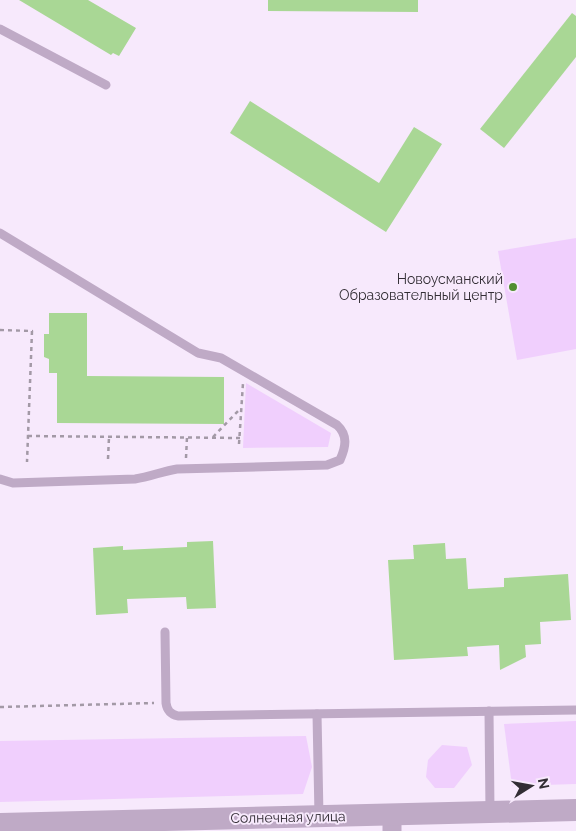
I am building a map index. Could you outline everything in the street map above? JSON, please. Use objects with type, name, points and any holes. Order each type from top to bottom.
[{"type":"street","name":"Солнечная улица","points":[[0,824],[319,816],[392,823],[490,812],[576,810]]},
{"type":"lane","points":[[0,29],[106,85]]},
{"type":"lane","points":[[0,232],[198,353],[221,358],[337,425],[345,436],[340,460],[327,465],[177,469],[167,470],[146,478],[135,479],[13,483],[0,479]]},
{"type":"lane","points":[[165,632],[166,703],[172,715],[576,710]]},
{"type":"lane","points":[[489,712],[490,812]]},
{"type":"lane","points":[[318,714],[319,816]]},
{"type":"path","points":[[0,330],[32,331],[27,462]]},
{"type":"path","points":[[239,444],[244,372]]},
{"type":"path","points":[[212,437],[241,408]]},
{"type":"path","points":[[28,436],[240,438]]},
{"type":"path","points":[[108,460],[109,437]]},
{"type":"path","points":[[186,458],[187,437]]},
{"type":"path","points":[[0,707],[166,703]]},
{"type":"shaded area","points":[[576,238],[576,349],[517,360],[498,251]]},
{"type":"shaded area","points":[[246,383],[331,433],[328,447],[243,448]]},
{"type":"shaded area","points":[[576,721],[576,784],[512,786],[504,724]]},
{"type":"shaded area","points":[[306,736],[312,767],[303,794],[0,802],[0,741]]},
{"type":"shaded area","points":[[442,745],[467,747],[472,765],[454,788],[435,788],[426,777],[428,760]]},
{"type":"building","points":[[19,0],[88,0],[136,28],[119,56],[113,53],[111,55]]},
{"type":"building","points":[[268,0],[418,0],[418,12],[268,11]]},
{"type":"building","points":[[572,13],[576,16],[576,57],[504,148],[480,129]]},
{"type":"building","points":[[250,101],[379,183],[414,127],[442,144],[386,232],[230,133]]},
{"type":"building","points":[[49,313],[87,313],[87,376],[224,377],[224,424],[57,423],[57,373],[49,373],[49,359],[44,357],[44,334],[49,334]]},
{"type":"building","points":[[213,541],[216,608],[187,609],[186,597],[127,599],[128,613],[96,615],[93,548],[123,546],[123,550],[187,547],[187,542]]},
{"type":"building","points":[[445,543],[446,559],[466,558],[468,589],[504,587],[504,578],[568,574],[571,620],[540,622],[541,644],[525,645],[526,657],[500,670],[499,645],[467,647],[468,656],[394,660],[388,560],[414,559],[413,545]]},
{"type":"place","name":"Новоусманский Образовательный центр","points":[[513,287]]}]
